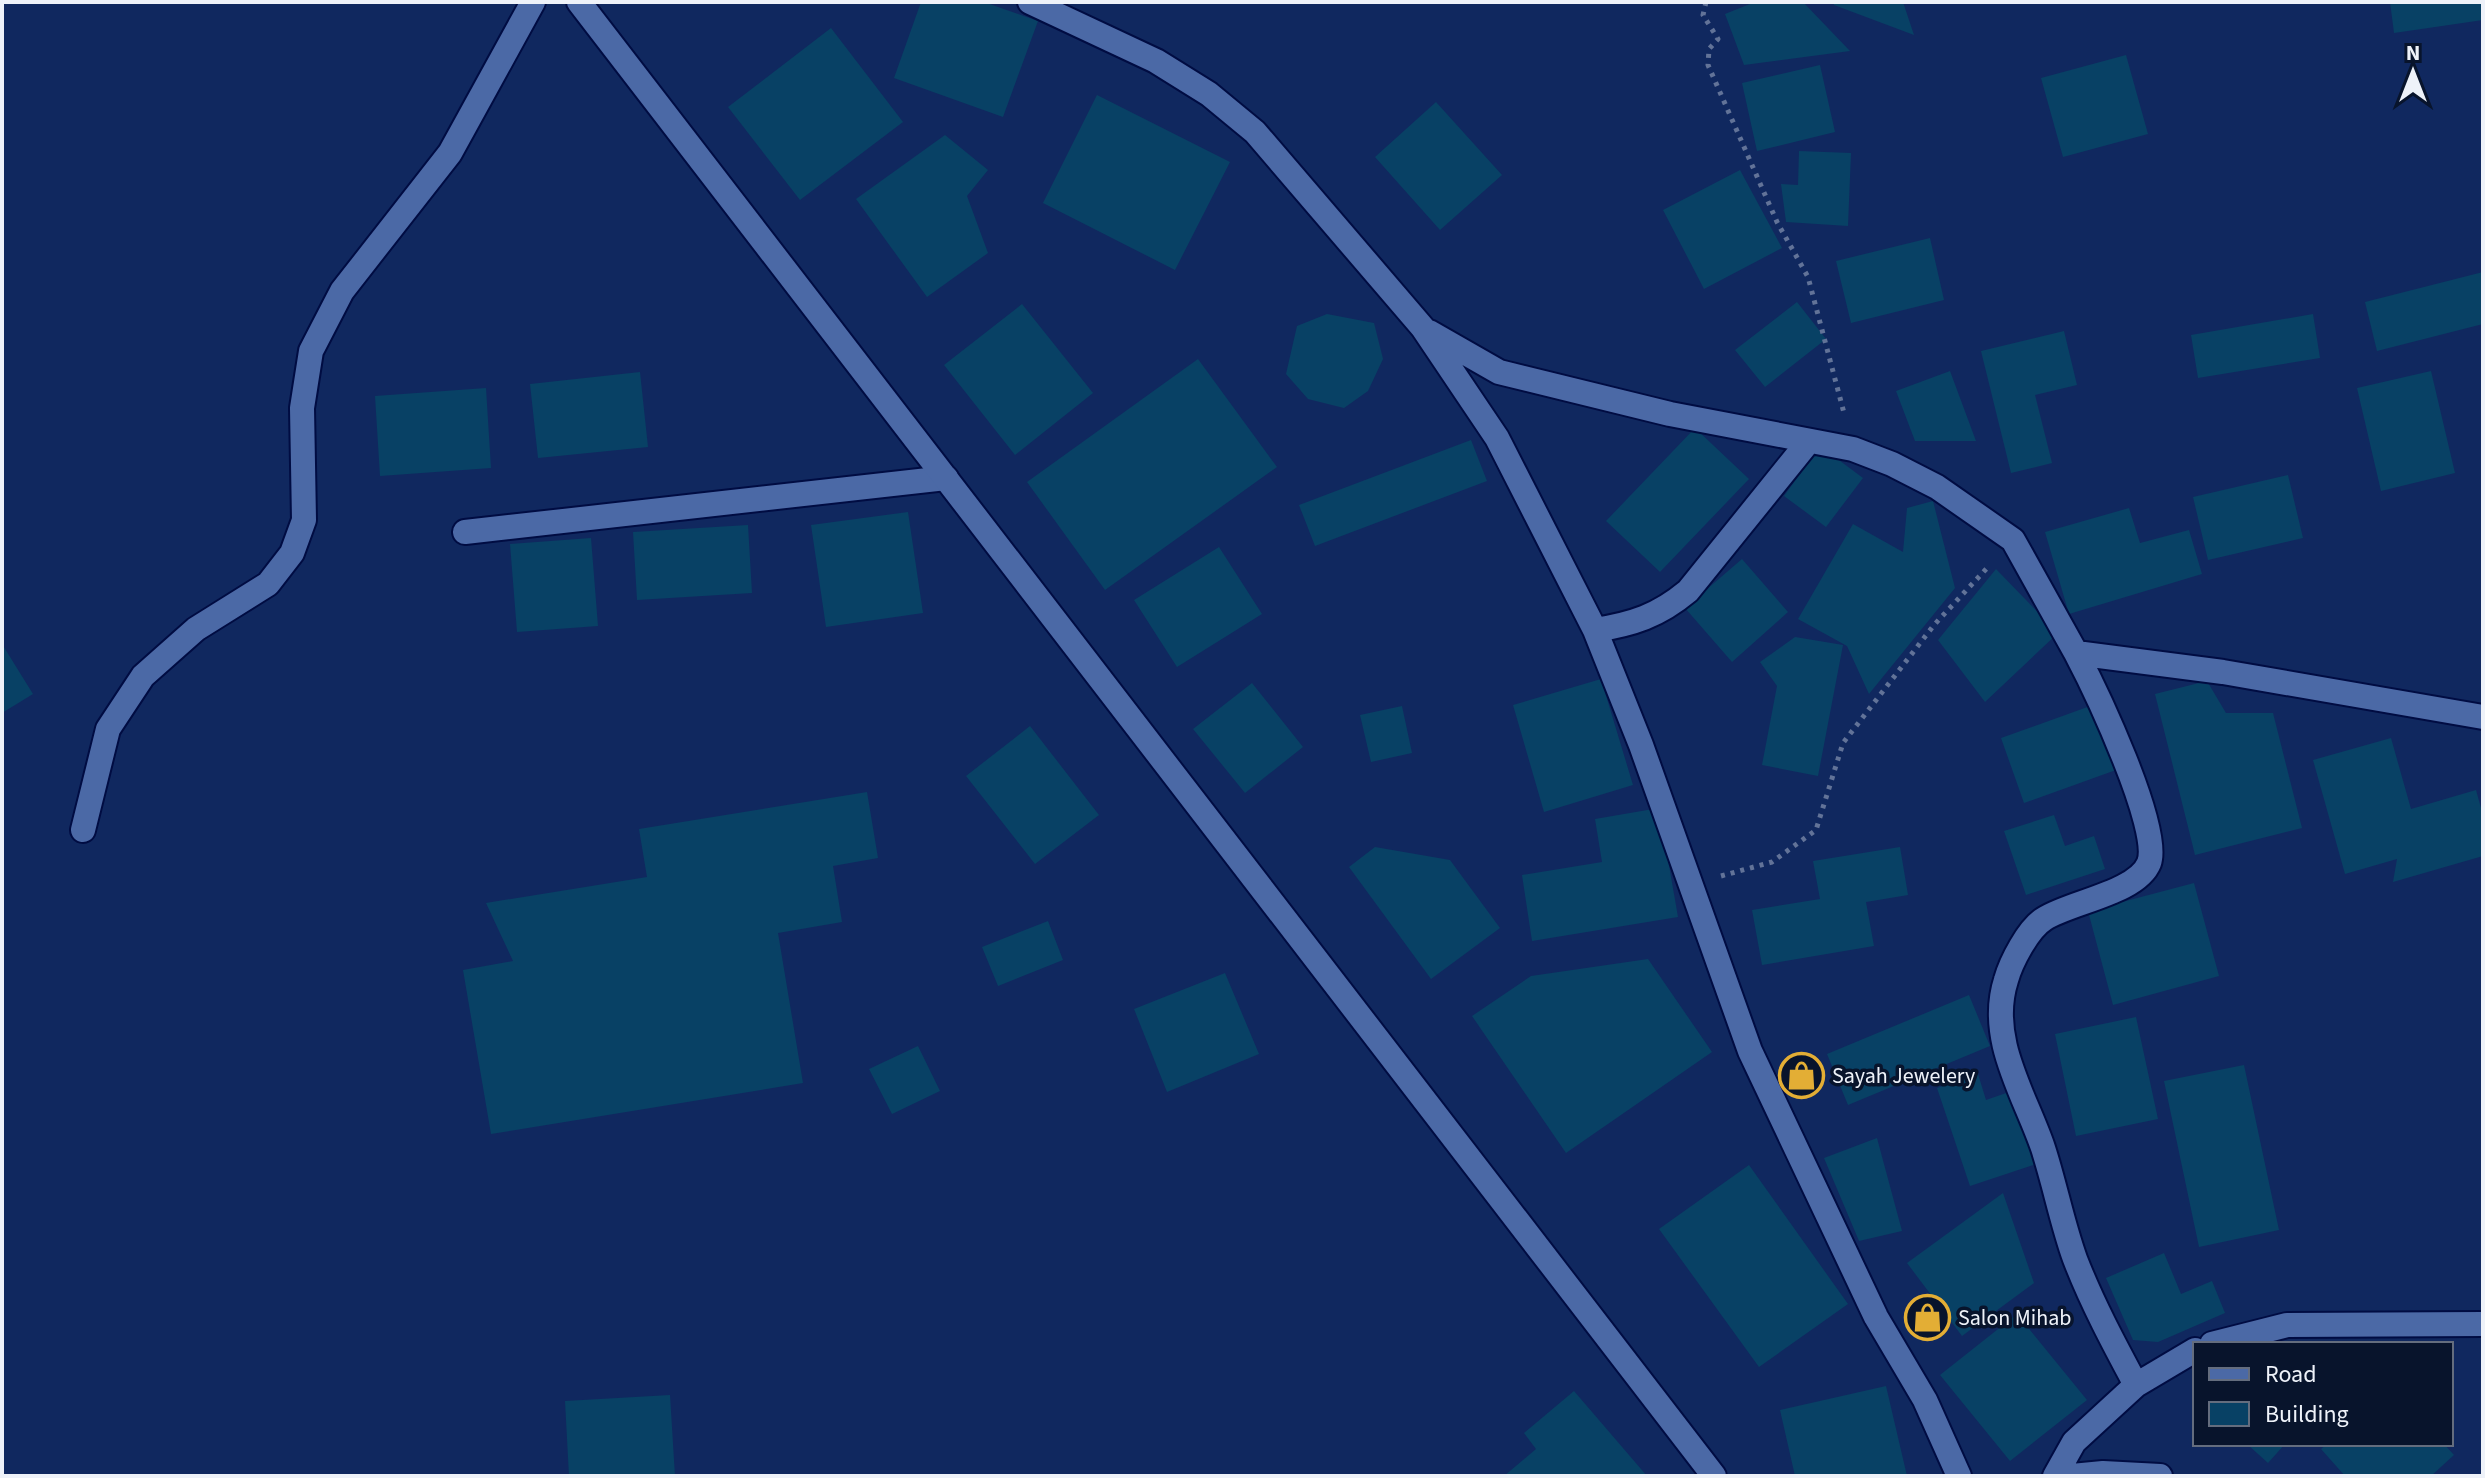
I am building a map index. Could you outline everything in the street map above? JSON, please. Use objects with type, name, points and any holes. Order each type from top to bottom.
[{"type":"street","points":[[83,830],[108,729],[143,676],[196,629],[268,584],[292,553],[304,520],[302,408],[311,351],[342,291],[450,153],[533,2]]},
{"type":"street","points":[[579,2],[1714,1476]]},
{"type":"street","points":[[1030,2],[1156,61],[1255,132],[1423,328],[1497,438],[1595,630],[1641,745],[1750,1051],[1876,1317],[1925,1400],[1959,1476]]},
{"type":"street","points":[[1423,328],[1499,372],[1670,414],[1853,449],[1937,487],[2013,540],[2104,705],[2152,843],[2149,864],[2135,880],[2043,920],[2027,938],[2006,979],[2002,1005],[2009,1066],[2042,1145],[2075,1258],[2105,1328],[2136,1385]]},
{"type":"street","points":[[1595,630],[1638,623],[1664,610],[1688,591],[1809,441]]},
{"type":"street","points":[[465,532],[946,478]]},
{"type":"street","points":[[2076,653],[2223,672],[2483,717]]},
{"type":"street","points":[[2220,1342],[2287,1325],[2483,1324]]},
{"type":"street","points":[[2055,1476],[2074,1442],[2136,1385],[2193,1351]]},
{"type":"street","points":[[2072,1476],[2103,1473],[2160,1476]]},
{"type":"path","points":[[1706,2],[1703,15],[1718,39],[1709,49],[1708,65],[1777,222],[1808,277],[1853,449]]},
{"type":"path","points":[[1690,885],[1772,862],[1816,830],[1843,743],[1934,625],[2013,540]]},
{"type":"building","points":[[921,2],[984,2],[1038,21],[1003,117],[894,78]]},
{"type":"building","points":[[1755,2],[1803,2],[1850,51],[1744,65],[1725,14]]},
{"type":"building","points":[[1833,2],[1903,2],[1914,35],[1834,5]]},
{"type":"building","points":[[2390,2],[2483,2],[2483,20],[2394,33]]},
{"type":"building","points":[[831,28],[903,122],[800,200],[728,107]]},
{"type":"building","points":[[2126,55],[2148,134],[2063,157],[2041,78]]},
{"type":"building","points":[[1820,65],[1835,132],[1757,151],[1742,83]]},
{"type":"building","points":[[1097,95],[1230,162],[1175,270],[1043,203]]},
{"type":"building","points":[[1436,102],[1502,175],[1440,230],[1375,157]]},
{"type":"building","points":[[945,135],[988,170],[967,196],[988,253],[927,297],[856,199]]},
{"type":"building","points":[[1799,151],[1851,153],[1848,226],[1786,222],[1781,184],[1798,185]]},
{"type":"building","points":[[1740,170],[1782,248],[1704,289],[1663,210]]},
{"type":"building","points":[[1930,238],[1944,300],[1851,323],[1836,261]]},
{"type":"building","points":[[2483,272],[2483,324],[2377,351],[2365,302]]},
{"type":"building","points":[[1797,302],[1826,339],[1765,387],[1735,350]]},
{"type":"building","points":[[1022,304],[1093,393],[1015,455],[944,365]]},
{"type":"building","points":[[1327,314],[1374,323],[1383,359],[1368,391],[1344,408],[1308,399],[1286,374],[1297,326]]},
{"type":"building","points":[[2313,314],[2320,358],[2198,378],[2191,335]]},
{"type":"building","points":[[2064,331],[2077,385],[2035,395],[2052,463],[2011,473],[1981,351]]},
{"type":"building","points":[[1198,359],[1277,467],[1105,590],[1027,482]]},
{"type":"building","points":[[1950,371],[1976,441],[1915,441],[1896,391]]},
{"type":"building","points":[[2431,371],[2455,473],[2381,491],[2357,388]]},
{"type":"building","points":[[640,372],[648,447],[538,458],[530,384]]},
{"type":"building","points":[[486,388],[491,468],[380,476],[375,396]]},
{"type":"building","points":[[1695,428],[1749,479],[1660,572],[1606,521]]},
{"type":"building","points":[[1471,440],[1487,481],[1315,546],[1299,505]]},
{"type":"building","points":[[1820,446],[1863,478],[1826,527],[1784,496]]},
{"type":"building","points":[[2288,475],[2303,538],[2208,560],[2193,497]]},
{"type":"building","points":[[1933,501],[1955,588],[1869,694],[1847,646],[1798,619],[1853,524],[1903,552],[1907,508]]},
{"type":"building","points":[[2129,508],[2140,543],[2189,530],[2202,574],[2069,614],[2045,532]]},
{"type":"building","points":[[908,512],[923,613],[826,627],[811,525]]},
{"type":"building","points":[[748,525],[752,593],[637,600],[633,532]]},
{"type":"building","points":[[591,538],[598,626],[517,632],[510,544]]},
{"type":"building","points":[[1219,547],[1262,614],[1177,667],[1134,600]]},
{"type":"building","points":[[1742,559],[1788,612],[1732,662],[1685,608]]},
{"type":"building","points":[[1996,569],[2058,633],[1985,702],[1938,640]]},
{"type":"building","points":[[1795,637],[1843,645],[1818,776],[1762,765],[1777,686],[1760,662]]},
{"type":"building","points":[[2,644],[33,694],[2,713]]},
{"type":"building","points":[[1601,679],[1633,785],[1544,812],[1513,705]]},
{"type":"building","points":[[2207,681],[2226,713],[2273,713],[2302,828],[2195,855],[2155,694]]},
{"type":"building","points":[[1252,683],[1303,747],[1245,793],[1193,729]]},
{"type":"building","points":[[2093,705],[2116,770],[2024,803],[2001,738]]},
{"type":"building","points":[[1402,706],[1412,753],[1371,762],[1360,715]]},
{"type":"building","points":[[1030,726],[1099,815],[1035,864],[966,776]]},
{"type":"building","points":[[2391,738],[2411,809],[2476,790],[2483,815],[2483,856],[2393,882],[2397,859],[2345,874],[2313,760]]},
{"type":"building","points":[[867,792],[878,858],[833,866],[842,922],[778,933],[803,1083],[491,1134],[463,970],[513,961],[486,903],[647,877],[639,829]]},
{"type":"building","points":[[1659,808],[1678,917],[1532,941],[1522,875],[1602,862],[1595,819]]},
{"type":"building","points":[[2054,815],[2065,846],[2094,836],[2105,869],[2026,895],[2004,831]]},
{"type":"building","points":[[1375,847],[1450,860],[1500,928],[1431,979],[1349,867]]},
{"type":"building","points":[[1900,847],[1908,895],[1866,902],[1874,946],[1762,965],[1752,910],[1820,899],[1813,861]]},
{"type":"building","points":[[2194,883],[2219,976],[2113,1005],[2088,911]]},
{"type":"building","points":[[1048,921],[1063,960],[998,986],[982,947]]},
{"type":"building","points":[[1648,959],[1712,1052],[1566,1153],[1472,1016],[1531,976]]},
{"type":"building","points":[[1225,973],[1259,1054],[1167,1092],[1134,1009]]},
{"type":"building","points":[[1969,995],[1990,1046],[1848,1105],[1827,1054]]},
{"type":"building","points":[[2136,1017],[2158,1119],[2076,1136],[2055,1034]]},
{"type":"building","points":[[918,1046],[940,1091],[892,1114],[869,1069]]},
{"type":"building","points":[[2244,1065],[2279,1230],[2199,1247],[2164,1081]]},
{"type":"building","points":[[1978,1074],[1986,1100],[2012,1091],[2036,1164],[1970,1186],[1937,1088]]},
{"type":"building","points":[[1877,1138],[1902,1231],[1859,1241],[1824,1158]]},
{"type":"building","points":[[1749,1165],[1848,1304],[1759,1367],[1659,1229]]},
{"type":"building","points":[[2003,1193],[2034,1283],[1962,1336],[1907,1263]]},
{"type":"building","points":[[2164,1253],[2181,1294],[2212,1281],[2225,1313],[2158,1342],[2133,1340],[2106,1278]]},
{"type":"building","points":[[2017,1314],[2087,1400],[2010,1461],[1940,1375]]},
{"type":"building","points":[[1886,1386],[1907,1476],[1795,1476],[1780,1410]]},
{"type":"building","points":[[1574,1391],[1647,1476],[1504,1476],[1536,1449],[1524,1433]]},
{"type":"building","points":[[670,1395],[675,1476],[569,1476],[565,1401]]},
{"type":"building","points":[[2249,1446],[2283,1446],[2268,1463]]},
{"type":"building","points":[[2325,1446],[2446,1446],[2454,1455],[2431,1476],[2345,1476],[2321,1449]]},
{"type":"place","name":"Sayah Jewelery","points":[[1801,1075]]},
{"type":"place","name":"Salon Mihab","points":[[1927,1317]]}]
